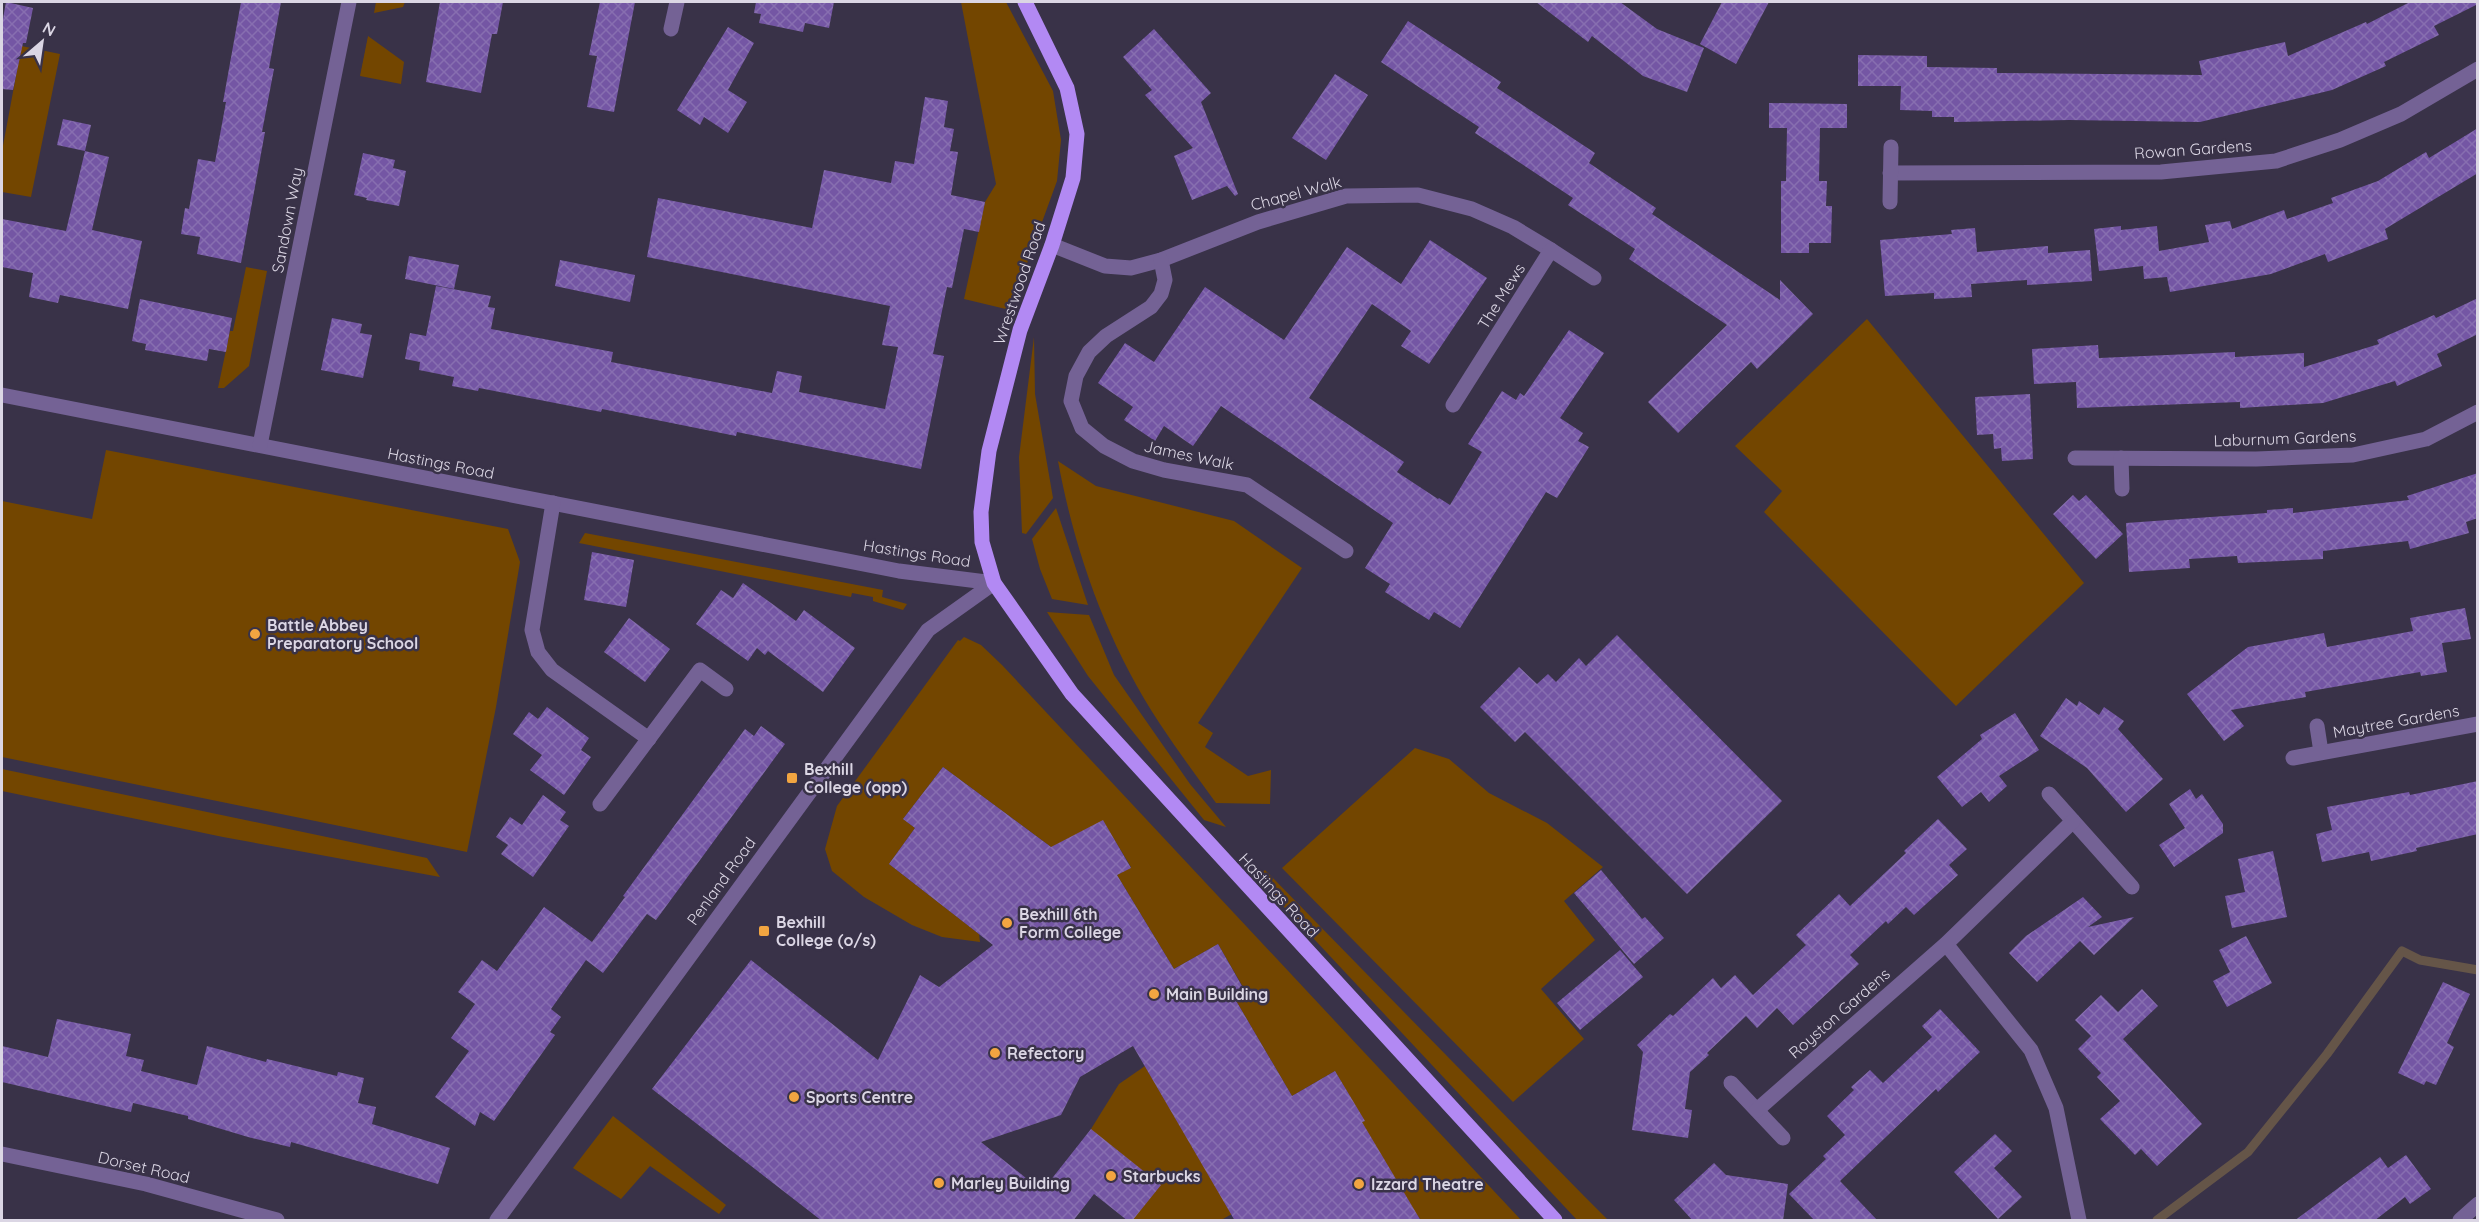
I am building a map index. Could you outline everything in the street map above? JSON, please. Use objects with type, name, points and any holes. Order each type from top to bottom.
[{"type":"main road","name":"Wrestwood Road","points":[[994,583],[982,542],[981,512],[989,452],[1020,330],[1052,245],[1073,178],[1077,134],[1066,88],[1025,2]]},
{"type":"main road","name":"Hastings Road","points":[[994,583],[1072,694],[1555,1221]]},
{"type":"street","name":"Sandown Way","points":[[260,446],[350,2]]},
{"type":"street","points":[[671,29],[678,2]]},
{"type":"street","name":"Rowan Gardens","points":[[1890,173],[2161,172],[2276,161],[2340,140],[2401,114],[2478,69]]},
{"type":"street","points":[[1890,202],[1891,147]]},
{"type":"street","name":"Chapel Walk","points":[[1052,245],[1106,266],[1131,268],[1161,260],[1257,222],[1346,196],[1418,195],[1472,210],[1513,227],[1551,250]]},
{"type":"street","points":[[1551,250],[1594,278]]},
{"type":"street","name":"The Mews","points":[[1453,405],[1551,250]]},
{"type":"street","name":"James Walk","points":[[1161,260],[1165,280],[1151,307],[1106,336],[1089,352],[1076,376],[1071,401],[1082,428],[1104,446],[1133,461],[1164,470],[1247,485],[1346,551]]},
{"type":"street","name":"Hastings Road","points":[[2,395],[899,571],[994,583]]},
{"type":"street","name":"Laburnum Gardens","points":[[2075,458],[2256,459],[2353,455],[2426,439],[2478,412]]},
{"type":"street","points":[[2121,458],[2122,489]]},
{"type":"street","points":[[553,503],[532,630],[538,652],[552,670],[649,739]]},
{"type":"street","name":"Penland Road","points":[[497,1221],[928,630],[994,583]]},
{"type":"street","points":[[600,804],[700,670],[726,689]]},
{"type":"street","name":"Maytree Gardens","points":[[2293,758],[2478,724]]},
{"type":"street","name":"Maytree Gardens","points":[[2317,726],[2321,752]]},
{"type":"street","points":[[2049,794],[2132,887]]},
{"type":"street","name":"Royston Gardens","points":[[1757,1110],[1946,944],[2073,821]]},
{"type":"street","points":[[1946,944],[2031,1050],[2056,1108],[2079,1221]]},
{"type":"street","points":[[1731,1083],[1783,1138]]},
{"type":"street","name":"Dorset Road","points":[[2,1154],[146,1184],[277,1221]]},
{"type":"street","points":[[2460,1221],[2478,1204]]},
{"type":"shaded area","points":[[376,2],[405,2],[403,7],[374,13]]},
{"type":"shaded area","points":[[961,2],[1006,2],[1053,91],[1061,140],[1057,181],[1010,310],[964,299],[985,202],[996,184]]},
{"type":"shaded area","points":[[368,36],[404,62],[401,84],[360,76]]},
{"type":"shaded area","points":[[2,42],[60,54],[31,197],[2,192],[2,151],[21,49],[2,45]]},
{"type":"shaded area","points":[[246,267],[267,271],[249,366],[224,388],[218,388],[230,331],[233,331]]},
{"type":"shaded area","points":[[1867,319],[2084,583],[1956,706],[1764,512],[1782,491],[1735,446]]},
{"type":"shaded area","points":[[1034,337],[1035,394],[1053,498],[1026,534],[1022,533],[1019,457]]},
{"type":"shaded area","name":"Battle Abbey Preparatory School","points":[[106,450],[508,529],[520,562],[496,707],[467,852],[2,757],[2,501],[92,519]]},
{"type":"shaded area","points":[[1058,461],[1096,486],[1234,521],[1302,568],[1198,723],[1213,733],[1205,747],[1248,776],[1271,770],[1270,804],[1216,803],[1141,694],[1109,631],[1096,598],[1074,530]]},
{"type":"shaded area","points":[[1056,508],[1088,605],[1052,599],[1040,569],[1032,539]]},
{"type":"shaded area","points":[[585,533],[883,590],[882,597],[907,604],[903,610],[873,601],[873,597],[852,593],[851,597],[579,543]]},
{"type":"shaded area","points":[[1047,612],[1089,615],[1114,675],[1190,784],[1226,827],[1204,820],[1088,676]]},
{"type":"shaded area","points":[[964,637],[981,645],[1002,665],[1521,1220],[1421,1220],[1351,1129],[1364,1121],[1335,1071],[1292,1096],[1235,999],[1246,992],[1218,944],[1174,969],[1117,875],[1131,867],[1103,821],[1060,843],[1062,855],[943,767],[903,819],[915,828],[889,864],[979,934],[980,942],[942,937],[912,925],[864,897],[832,871],[825,849],[837,806],[958,640]]},
{"type":"shaded area","points":[[1415,748],[1449,759],[1489,793],[1547,823],[1603,867],[1564,901],[1595,940],[1541,989],[1584,1039],[1513,1102],[1282,868]]},
{"type":"shaded area","points":[[2,769],[427,858],[440,877],[223,837],[2,791]]},
{"type":"shaded area","points":[[1265,870],[1608,1220],[1577,1220],[1256,877]]},
{"type":"shaded area","points":[[1145,1066],[1232,1214],[1221,1220],[1132,1220],[1091,1129],[1119,1084]]},
{"type":"shaded area","points":[[613,1116],[726,1205],[719,1214],[650,1166],[621,1199],[573,1168]]},
{"type":"building","points":[[6,2],[33,8],[13,90],[2,89],[2,24]]},
{"type":"building","points":[[241,2],[281,2],[269,68],[274,69],[262,132],[265,132],[241,263],[197,254],[200,237],[181,234],[185,208],[189,209],[198,159],[215,162]]},
{"type":"building","points":[[440,2],[503,2],[497,34],[492,34],[481,93],[426,82]]},
{"type":"building","points":[[600,2],[635,2],[614,112],[587,107],[597,56],[589,55]]},
{"type":"building","points":[[756,2],[834,2],[829,28],[805,23],[803,32],[759,23],[761,14],[754,13]]},
{"type":"building","points":[[1536,2],[1620,2],[1657,29],[1704,48],[1687,92],[1643,76],[1592,36],[1588,42]]},
{"type":"building","points":[[1722,2],[1769,2],[1736,64],[1700,44]]},
{"type":"building","points":[[2410,2],[2478,2],[2478,4],[2434,26],[2439,35],[2384,62],[2386,66],[2332,90],[2200,122],[2069,120],[1954,122],[1954,117],[1932,117],[1932,111],[1900,110],[1901,86],[1858,86],[1858,55],[1927,56],[1927,67],[1997,68],[1997,73],[2202,75],[2199,61],[2285,42],[2288,56],[2366,22],[2367,24]]},
{"type":"building","points":[[1408,21],[1501,82],[1497,88],[1595,153],[1589,163],[1656,208],[1652,214],[1780,300],[1780,280],[1813,314],[1757,369],[1751,362],[1678,433],[1648,402],[1727,325],[1629,259],[1635,249],[1568,205],[1573,198],[1475,133],[1479,127],[1381,62]]},
{"type":"building","points":[[728,27],[754,43],[728,90],[747,102],[728,133],[704,117],[700,125],[677,110]]},
{"type":"building","points":[[1154,29],[1211,93],[1201,102],[1238,194],[1235,196],[1227,186],[1192,200],[1174,156],[1193,148],[1145,95],[1152,90],[1123,57]]},
{"type":"building","points":[[1335,74],[1368,95],[1326,160],[1292,138]]},
{"type":"building","points":[[925,97],[948,101],[944,127],[954,129],[950,151],[958,152],[951,195],[985,202],[979,232],[964,229],[952,288],[947,287],[933,354],[944,356],[921,469],[737,432],[736,436],[602,409],[601,412],[479,388],[478,391],[452,386],[454,377],[419,370],[420,362],[405,359],[410,333],[426,336],[436,286],[491,296],[488,307],[495,308],[491,329],[613,352],[611,362],[772,393],[777,371],[802,376],[799,392],[885,409],[898,347],[882,345],[890,306],[647,257],[658,198],[812,228],[824,170],[891,183],[895,161],[914,164]]},
{"type":"building","points":[[1769,103],[1847,104],[1847,128],[1820,128],[1819,181],[1827,181],[1826,206],[1832,206],[1831,243],[1809,243],[1809,253],[1781,253],[1781,181],[1786,181],[1787,128],[1769,128]]},
{"type":"building","points":[[63,119],[91,125],[85,151],[57,145]]},
{"type":"building","points":[[2478,128],[2478,173],[2385,229],[2388,239],[2328,262],[2325,254],[2271,274],[2170,292],[2167,277],[2144,279],[2143,266],[2099,271],[2094,229],[2121,226],[2121,230],[2157,226],[2159,251],[2209,242],[2205,225],[2230,221],[2232,229],[2284,210],[2287,219],[2333,203],[2331,198],[2378,181],[2426,152],[2429,158]]},
{"type":"building","points":[[85,151],[109,157],[92,230],[142,241],[128,309],[60,295],[58,303],[29,297],[33,273],[2,267],[2,219],[66,231]]},
{"type":"building","points":[[363,153],[395,160],[393,168],[406,171],[399,206],[366,200],[367,198],[354,195]]},
{"type":"building","points":[[1975,228],[1977,252],[2048,246],[2048,253],[2090,250],[2092,281],[2027,285],[2027,280],[1971,284],[1972,297],[1934,299],[1934,293],[1885,296],[1880,240],[1952,234],[1951,230]]},
{"type":"building","points":[[1430,240],[1487,278],[1429,364],[1401,346],[1411,331],[1372,304],[1309,398],[1404,462],[1397,472],[1438,499],[1450,505],[1482,452],[1468,444],[1502,391],[1516,400],[1520,393],[1524,396],[1569,330],[1604,353],[1560,418],[1583,433],[1578,441],[1589,447],[1557,498],[1546,492],[1460,628],[1434,612],[1429,620],[1385,592],[1390,584],[1365,568],[1393,523],[1221,406],[1193,446],[1164,426],[1155,441],[1124,420],[1133,407],[1098,383],[1125,343],[1154,362],[1205,287],[1284,340],[1347,247],[1401,284]]},
{"type":"building","points":[[409,256],[459,265],[454,289],[405,279]]},
{"type":"building","points":[[560,260],[635,275],[630,302],[555,286]]},
{"type":"building","points":[[2478,298],[2478,334],[2437,354],[2442,366],[2397,386],[2395,381],[2323,403],[2240,408],[2240,402],[2077,408],[2076,382],[2034,384],[2032,349],[2098,345],[2099,358],[2235,352],[2235,357],[2304,353],[2304,367],[2379,344],[2377,340],[2434,315],[2436,318]]},
{"type":"building","points":[[140,299],[232,318],[226,352],[209,349],[207,361],[145,350],[146,344],[132,341]]},
{"type":"building","points":[[332,318],[362,324],[360,333],[372,335],[363,378],[321,370]]},
{"type":"building","points":[[2030,394],[2033,459],[2002,461],[2001,448],[1994,449],[1993,434],[1977,435],[1975,397]]},
{"type":"building","points":[[2478,473],[2478,518],[2466,522],[2469,533],[2410,549],[2408,541],[2323,551],[2323,559],[2238,563],[2237,556],[2189,559],[2190,568],[2129,572],[2126,523],[2267,513],[2267,510],[2293,508],[2293,513],[2409,500],[2407,496]]},
{"type":"building","points":[[2073,495],[2079,501],[2086,495],[2123,534],[2096,559],[2053,514]]},
{"type":"building","points":[[592,552],[634,560],[626,607],[584,600]]},
{"type":"building","points":[[743,583],[796,621],[804,610],[855,648],[823,692],[768,651],[765,655],[757,648],[748,661],[696,624],[721,590],[733,598]]},
{"type":"building","points":[[2465,608],[2471,639],[2442,643],[2447,672],[2421,676],[2420,672],[2305,692],[2306,697],[2231,710],[2244,726],[2224,741],[2187,694],[2248,647],[2324,633],[2327,647],[2413,631],[2410,618]]},
{"type":"building","points":[[629,618],[670,649],[645,682],[604,652]]},
{"type":"building","points":[[1617,635],[1782,801],[1687,894],[1525,732],[1515,742],[1480,707],[1519,667],[1537,684],[1548,674],[1556,682],[1579,658],[1586,666]]},
{"type":"building","points":[[2066,698],[2077,706],[2079,701],[2099,715],[2104,707],[2124,721],[2118,729],[2163,779],[2126,812],[2087,768],[2040,736]]},
{"type":"building","points":[[547,707],[589,738],[581,750],[591,757],[564,795],[530,770],[542,755],[513,734],[529,712],[538,719]]},
{"type":"building","points":[[2015,713],[2039,750],[1999,776],[2007,786],[1989,802],[1981,792],[1962,807],[1937,777],[1982,739],[1980,735]]},
{"type":"building","points":[[761,726],[785,744],[656,920],[647,914],[603,973],[586,960],[551,1009],[561,1017],[550,1032],[555,1035],[494,1121],[480,1112],[475,1126],[435,1097],[469,1051],[451,1038],[475,1004],[458,992],[482,960],[497,971],[544,907],[592,942],[745,729],[754,736]]},
{"type":"building","points":[[943,767],[1051,847],[1103,820],[1131,868],[1117,875],[1174,969],[1218,944],[1246,993],[1235,999],[1292,1096],[1335,1071],[1365,1121],[1362,1122],[1421,1221],[1235,1221],[1133,1046],[1080,1077],[1061,1115],[981,1142],[1042,1191],[1091,1129],[1161,1185],[1132,1221],[1128,1221],[1094,1194],[1073,1221],[822,1221],[652,1089],[751,960],[878,1060],[920,975],[939,987],[993,945],[889,864],[915,828],[903,819]]},
{"type":"building","points":[[2478,781],[2478,834],[2371,861],[2369,852],[2322,862],[2316,834],[2332,830],[2327,807],[2409,792],[2410,795]]},
{"type":"building","points":[[2190,789],[2196,799],[2202,794],[2223,824],[2223,833],[2174,867],[2159,845],[2185,828],[2169,804]]},
{"type":"building","points":[[543,795],[566,812],[560,820],[569,826],[533,877],[501,854],[508,845],[496,837],[510,817],[522,825]]},
{"type":"building","points":[[1938,819],[1967,849],[1949,865],[1958,875],[1914,915],[1906,907],[1888,924],[1886,921],[1850,955],[1859,964],[1793,1025],[1777,1008],[1757,1028],[1746,1016],[1707,1053],[1709,1055],[1690,1072],[1685,1109],[1692,1110],[1688,1138],[1632,1130],[1643,1052],[1637,1045],[1670,1014],[1673,1016],[1713,978],[1721,988],[1735,975],[1753,995],[1806,945],[1796,935],[1839,894],[1850,906]]},
{"type":"building","points":[[2273,851],[2287,917],[2232,928],[2225,896],[2245,892],[2238,859]]},
{"type":"building","points":[[1601,870],[1642,919],[1645,917],[1664,938],[1634,964],[1574,893]]},
{"type":"building","points":[[2083,897],[2102,917],[2088,927],[2134,917],[2094,955],[2080,941],[2037,982],[2009,953],[2026,936]]},
{"type":"building","points":[[2246,936],[2272,983],[2227,1007],[2213,981],[2230,972],[2219,950]]},
{"type":"building","points":[[1620,950],[1643,977],[1580,1030],[1557,1003]]},
{"type":"building","points":[[2443,982],[2470,994],[2447,1043],[2454,1047],[2436,1085],[2426,1081],[2424,1085],[2398,1073]]},
{"type":"building","points":[[2142,989],[2158,1006],[2123,1039],[2202,1124],[2157,1166],[2141,1149],[2135,1155],[2100,1119],[2120,1101],[2097,1077],[2101,1073],[2078,1049],[2091,1036],[2075,1020],[2101,995],[2118,1012]]},
{"type":"building","points":[[1940,1009],[1980,1052],[1938,1092],[1936,1089],[1840,1181],[1878,1221],[1815,1221],[1789,1194],[1826,1159],[1823,1156],[1845,1135],[1827,1116],[1854,1090],[1851,1087],[1870,1070],[1883,1083],[1932,1037],[1922,1026]]},
{"type":"building","points":[[57,1019],[131,1034],[126,1056],[144,1060],[141,1071],[197,1085],[207,1046],[266,1062],[267,1059],[337,1076],[338,1072],[364,1078],[358,1103],[376,1107],[372,1124],[450,1148],[438,1184],[291,1142],[290,1147],[248,1137],[188,1119],[188,1116],[133,1103],[131,1112],[2,1082],[2,1046],[48,1057]]},
{"type":"building","points":[[1995,1134],[2012,1151],[1994,1168],[2022,1197],[1998,1219],[1954,1172]]},
{"type":"building","points":[[2406,1155],[2431,1189],[2410,1204],[2405,1197],[2374,1221],[2294,1221],[2380,1157],[2388,1168]]},
{"type":"building","points":[[1714,1163],[1726,1175],[1788,1184],[1783,1221],[1693,1221],[1674,1200]]},
{"type":"waterway","points":[[2157,1220],[2248,1152],[2327,1054],[2402,951],[2420,960],[2478,970]]},
{"type":"place","name":"Battle Abbey Preparatory School","points":[[255,634]]},
{"type":"place","name":"Bexhill College (opp)","points":[[792,778]]},
{"type":"place","name":"Bexhill 6th Form College","points":[[1007,923]]},
{"type":"place","name":"Bexhill College (o/s)","points":[[764,931]]},
{"type":"place","name":"Main Building","points":[[1154,994]]},
{"type":"place","name":"Refectory","points":[[995,1053]]},
{"type":"place","name":"Sports Centre","points":[[794,1097]]},
{"type":"place","name":"Starbucks","points":[[1111,1176]]},
{"type":"place","name":"Marley Building","points":[[939,1183]]},
{"type":"place","name":"Izzard Theatre","points":[[1359,1184]]}]
